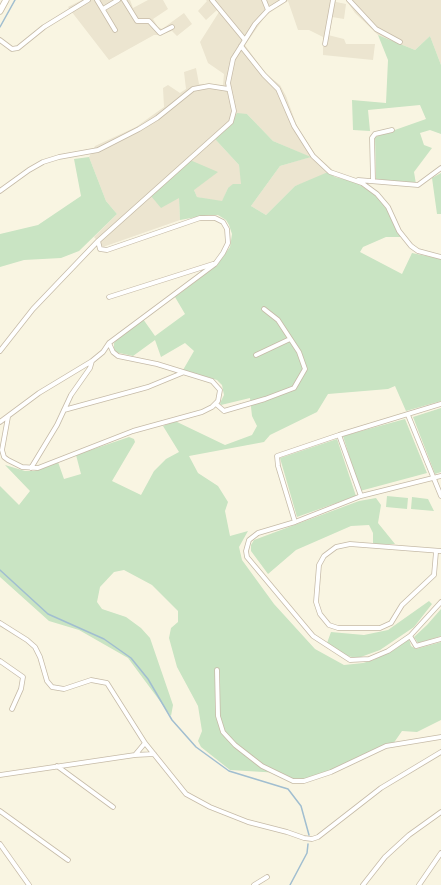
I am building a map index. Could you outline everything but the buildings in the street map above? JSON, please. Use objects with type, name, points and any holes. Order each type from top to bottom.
[{"type":"main road","points":[[0,11],[6,0]]},
{"type":"street","points":[[0,40],[12,49],[18,48],[44,27],[88,0]]},
{"type":"street","points":[[97,0],[115,30]]},
{"type":"street","points":[[103,9],[118,0]]},
{"type":"street","points":[[124,0],[137,21],[149,21],[160,33],[172,27]]},
{"type":"street","points":[[212,0],[245,40]]},
{"type":"street","points":[[264,0],[268,10]]},
{"type":"street","points":[[0,351],[33,309],[98,241],[231,122],[234,111],[228,89],[230,70],[241,46],[255,24],[268,10],[284,0]]},
{"type":"street","points":[[325,44],[333,0]]},
{"type":"street","points":[[349,0],[376,29],[400,42]]},
{"type":"street","points":[[241,46],[264,75],[278,88],[294,126],[313,156],[334,175],[356,180],[374,180],[418,185],[441,168]]},
{"type":"street","points":[[0,191],[12,184],[25,172],[43,162],[59,157],[98,150],[144,126],[193,89],[209,86],[228,89]]},
{"type":"street","points":[[374,180],[372,138],[377,133],[392,130]]},
{"type":"street","points":[[356,180],[371,188],[382,199],[399,231],[410,246],[418,251],[441,257]]},
{"type":"street","points":[[0,422],[38,393],[92,361],[109,343],[215,264],[223,254],[228,239],[226,226],[220,220],[215,218],[200,218],[108,250],[100,249],[98,241]]},
{"type":"street","points":[[109,297],[215,264]]},
{"type":"street","points":[[216,404],[224,410],[265,399],[294,388],[305,369],[299,352],[278,320],[264,309]]},
{"type":"street","points":[[256,355],[290,339]]},
{"type":"street","points":[[8,417],[3,443],[4,457],[14,464],[31,468],[42,467],[139,429],[202,412],[216,404],[221,392],[216,383],[157,364],[118,356],[113,352],[109,343]]},
{"type":"street","points":[[31,468],[72,395],[90,368],[92,361]]},
{"type":"street","points":[[171,377],[173,370]]},
{"type":"street","points":[[64,410],[148,387],[183,372]]},
{"type":"street","points":[[296,522],[278,466],[278,456],[339,434],[408,415],[441,404]]},
{"type":"street","points":[[408,415],[441,496]]},
{"type":"street","points":[[339,434],[360,496]]},
{"type":"street","points":[[441,476],[360,496],[296,522],[258,533],[249,540],[246,551],[247,557],[313,636],[350,660],[358,661],[369,659],[388,651],[410,636],[441,602]]},
{"type":"street","points":[[436,552],[434,575],[402,605],[391,623],[380,628],[338,628],[329,625],[320,614],[316,602],[319,565],[324,556],[336,547],[350,544],[441,552]]},
{"type":"street","points":[[0,623],[27,640],[35,647],[40,657],[47,681],[54,689],[68,688],[92,680],[107,683],[145,743],[186,794],[197,801],[248,822],[308,839],[318,837],[381,788],[441,752]]},
{"type":"street","points":[[410,636],[416,646],[441,639]]},
{"type":"street","points":[[0,660],[23,677],[21,689],[12,709]]},
{"type":"street","points":[[217,670],[218,716],[223,732],[235,745],[262,766],[293,782],[304,781],[331,772],[386,746],[441,737]]},
{"type":"street","points":[[135,755],[145,743]]},
{"type":"street","points":[[0,775],[135,755],[154,754]]},
{"type":"street","points":[[57,766],[113,807]]},
{"type":"street","points":[[0,811],[68,860]]},
{"type":"street","points":[[363,885],[385,857],[409,836],[441,812]]},
{"type":"street","points":[[0,844],[29,885]]},
{"type":"street","points":[[419,885],[441,853]]},
{"type":"street","points":[[254,885],[266,877]]},
{"type":"shaded area","points":[[82,0],[130,0],[133,8],[148,0],[163,0],[168,9],[153,19],[158,27],[162,29],[184,13],[192,24],[177,36],[172,31],[154,35],[109,60],[68,7]]},
{"type":"shaded area","points":[[206,0],[335,0],[336,2],[346,4],[344,19],[332,17],[328,35],[344,39],[346,44],[375,44],[373,60],[323,55],[323,37],[309,30],[298,30],[288,1],[266,15],[245,45],[265,73],[280,85],[286,96],[297,126],[315,154],[335,172],[295,186],[266,215],[251,206],[280,166],[310,157],[273,141],[247,114],[234,121],[215,139],[239,165],[242,184],[228,188],[222,202],[197,197],[194,190],[179,197],[180,220],[103,247],[94,237],[117,214],[106,201],[89,157],[95,146],[136,127],[164,107],[163,88],[168,85],[180,93],[186,89],[184,72],[196,68],[199,84],[223,85],[224,74],[208,63],[200,42],[219,12],[217,10],[206,20],[198,11],[207,1]]},
{"type":"shaded area","points":[[346,0],[441,0],[441,65],[430,36],[415,50],[378,35],[355,13]]},
{"type":"green space","points":[[378,35],[415,50],[430,36],[441,65],[441,134],[430,130],[420,133],[424,145],[432,148],[414,172],[416,184],[376,179],[375,137],[426,119],[420,105],[368,110],[370,131],[353,130],[352,100],[386,103],[388,60]]},
{"type":"green space","points":[[237,113],[247,114],[273,141],[311,157],[280,166],[251,206],[266,215],[295,186],[328,172],[335,177],[356,182],[378,197],[386,208],[401,237],[386,237],[363,247],[360,252],[402,274],[412,253],[441,259],[441,401],[406,411],[395,386],[388,389],[328,394],[317,412],[270,435],[264,442],[189,456],[198,473],[218,486],[228,502],[225,511],[230,536],[248,531],[239,547],[242,560],[274,604],[315,649],[344,665],[363,663],[373,660],[394,650],[409,639],[411,646],[416,649],[441,642],[441,720],[417,732],[402,731],[393,744],[326,775],[295,781],[280,773],[230,770],[201,747],[198,741],[202,731],[198,706],[177,667],[169,638],[171,628],[178,622],[178,611],[152,585],[124,570],[114,572],[100,587],[97,602],[102,609],[126,617],[141,628],[150,638],[173,705],[171,716],[128,658],[79,630],[49,621],[0,577],[0,486],[19,505],[30,491],[5,465],[25,471],[34,471],[58,462],[64,479],[81,474],[76,455],[129,437],[134,439],[135,442],[112,481],[141,495],[154,471],[166,459],[179,452],[163,426],[175,421],[225,445],[252,435],[257,426],[252,416],[250,398],[221,405],[220,403],[224,395],[222,385],[217,380],[183,370],[194,351],[185,343],[161,357],[155,340],[133,356],[115,352],[114,348],[114,343],[120,336],[143,319],[155,336],[185,314],[175,297],[217,265],[230,247],[232,234],[226,220],[218,215],[208,215],[180,220],[179,198],[161,208],[151,196],[190,160],[218,172],[194,190],[197,197],[222,201],[228,188],[233,184],[241,184],[239,165],[215,139],[230,126]]},
{"type":"green space","points":[[89,157],[106,201],[117,214],[79,251],[61,258],[24,260],[0,267],[0,234],[38,225],[81,196],[74,159]]},
{"type":"green space","points":[[441,173],[441,214],[437,214],[432,178]]},
{"type":"green space","points":[[441,408],[441,472],[435,474],[413,417]]},
{"type":"green space","points":[[405,419],[427,473],[360,491],[343,436]]},
{"type":"green space","points":[[337,439],[356,496],[297,517],[280,458]]},
{"type":"green space","points":[[387,496],[408,498],[407,509],[386,507]]},
{"type":"green space","points":[[412,497],[428,499],[434,511],[411,509]]},
{"type":"green space","points":[[376,498],[381,505],[378,523],[395,544],[373,544],[373,533],[369,525],[351,526],[296,550],[268,574],[251,551],[251,545],[254,540],[359,501]]},
{"type":"green space","points":[[429,601],[432,604],[414,627],[380,650],[358,658],[346,656],[327,643],[331,632],[364,635],[388,630]]},
{"type":"green space","points":[[441,609],[441,636],[418,643],[414,637]]},
{"type":"waterway","points":[[0,27],[15,0]]},
{"type":"waterway","points":[[0,570],[48,614],[104,639],[131,658],[148,679],[172,720],[196,747],[229,771],[288,789],[301,806],[309,835]]},
{"type":"waterway","points":[[290,885],[307,853],[308,844]]}]
